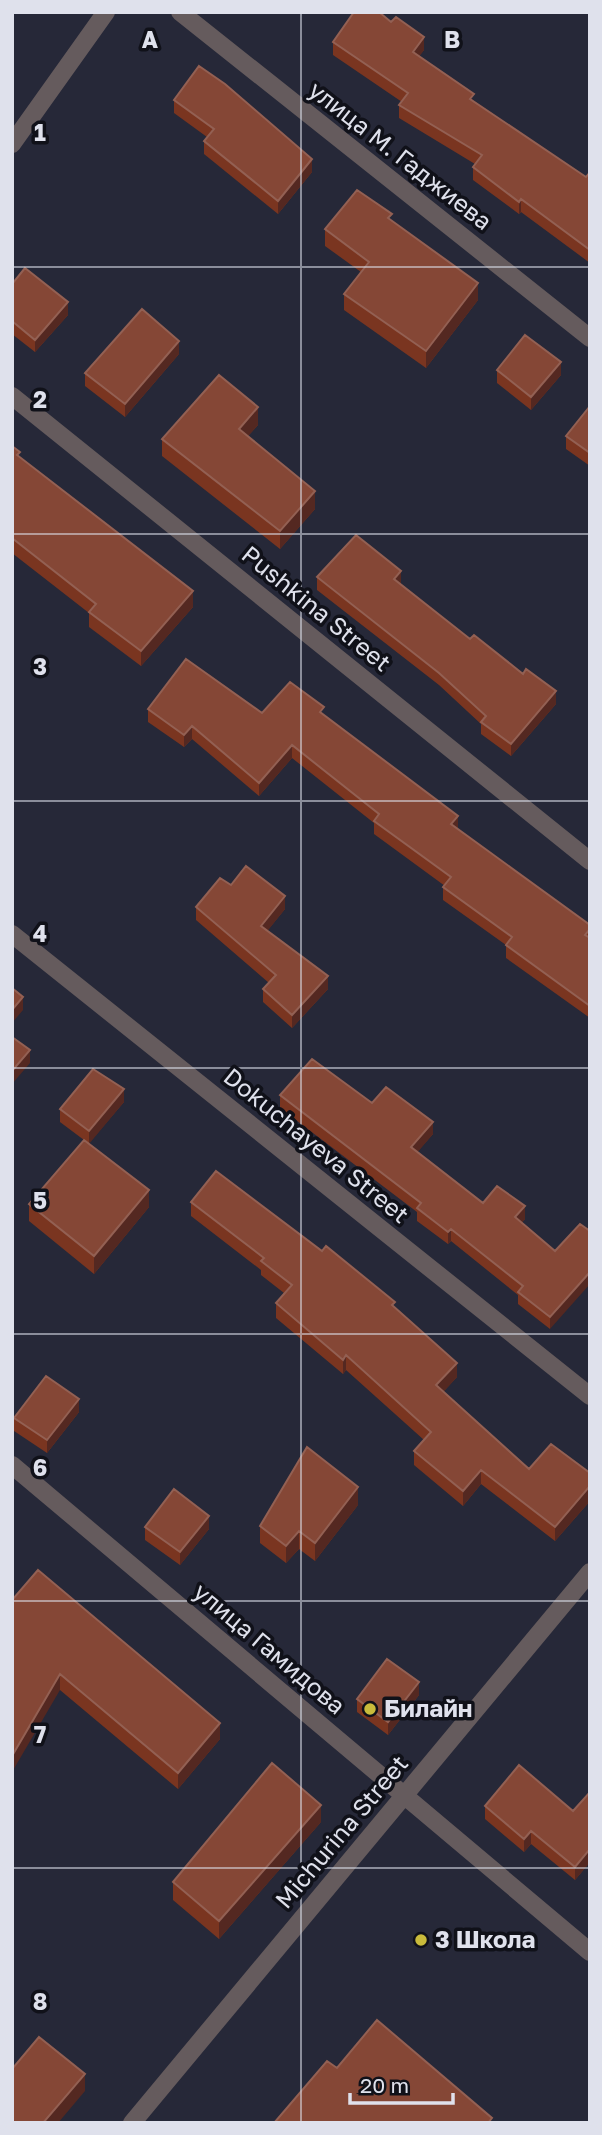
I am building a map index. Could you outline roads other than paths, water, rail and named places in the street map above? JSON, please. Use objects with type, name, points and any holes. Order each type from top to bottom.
[{"type":"street","points":[[12,144],[106,12]]},
{"type":"street","name":"улица М. Гаджиева","points":[[180,12],[590,338]]},
{"type":"street","name":"Pushkina Street","points":[[12,396],[590,861]]},
{"type":"street","name":"Dokuchayeva Street","points":[[12,934],[590,1395]]},
{"type":"street","name":"улица Гамидова","points":[[12,1465],[590,1952]]},
{"type":"street","name":"Michurina Street","points":[[132,2123],[590,1572]]},
{"type":"place","name":"Билайн","points":[[370,1709]]},
{"type":"place","name":"3 Школа","points":[[421,1940]]}]
